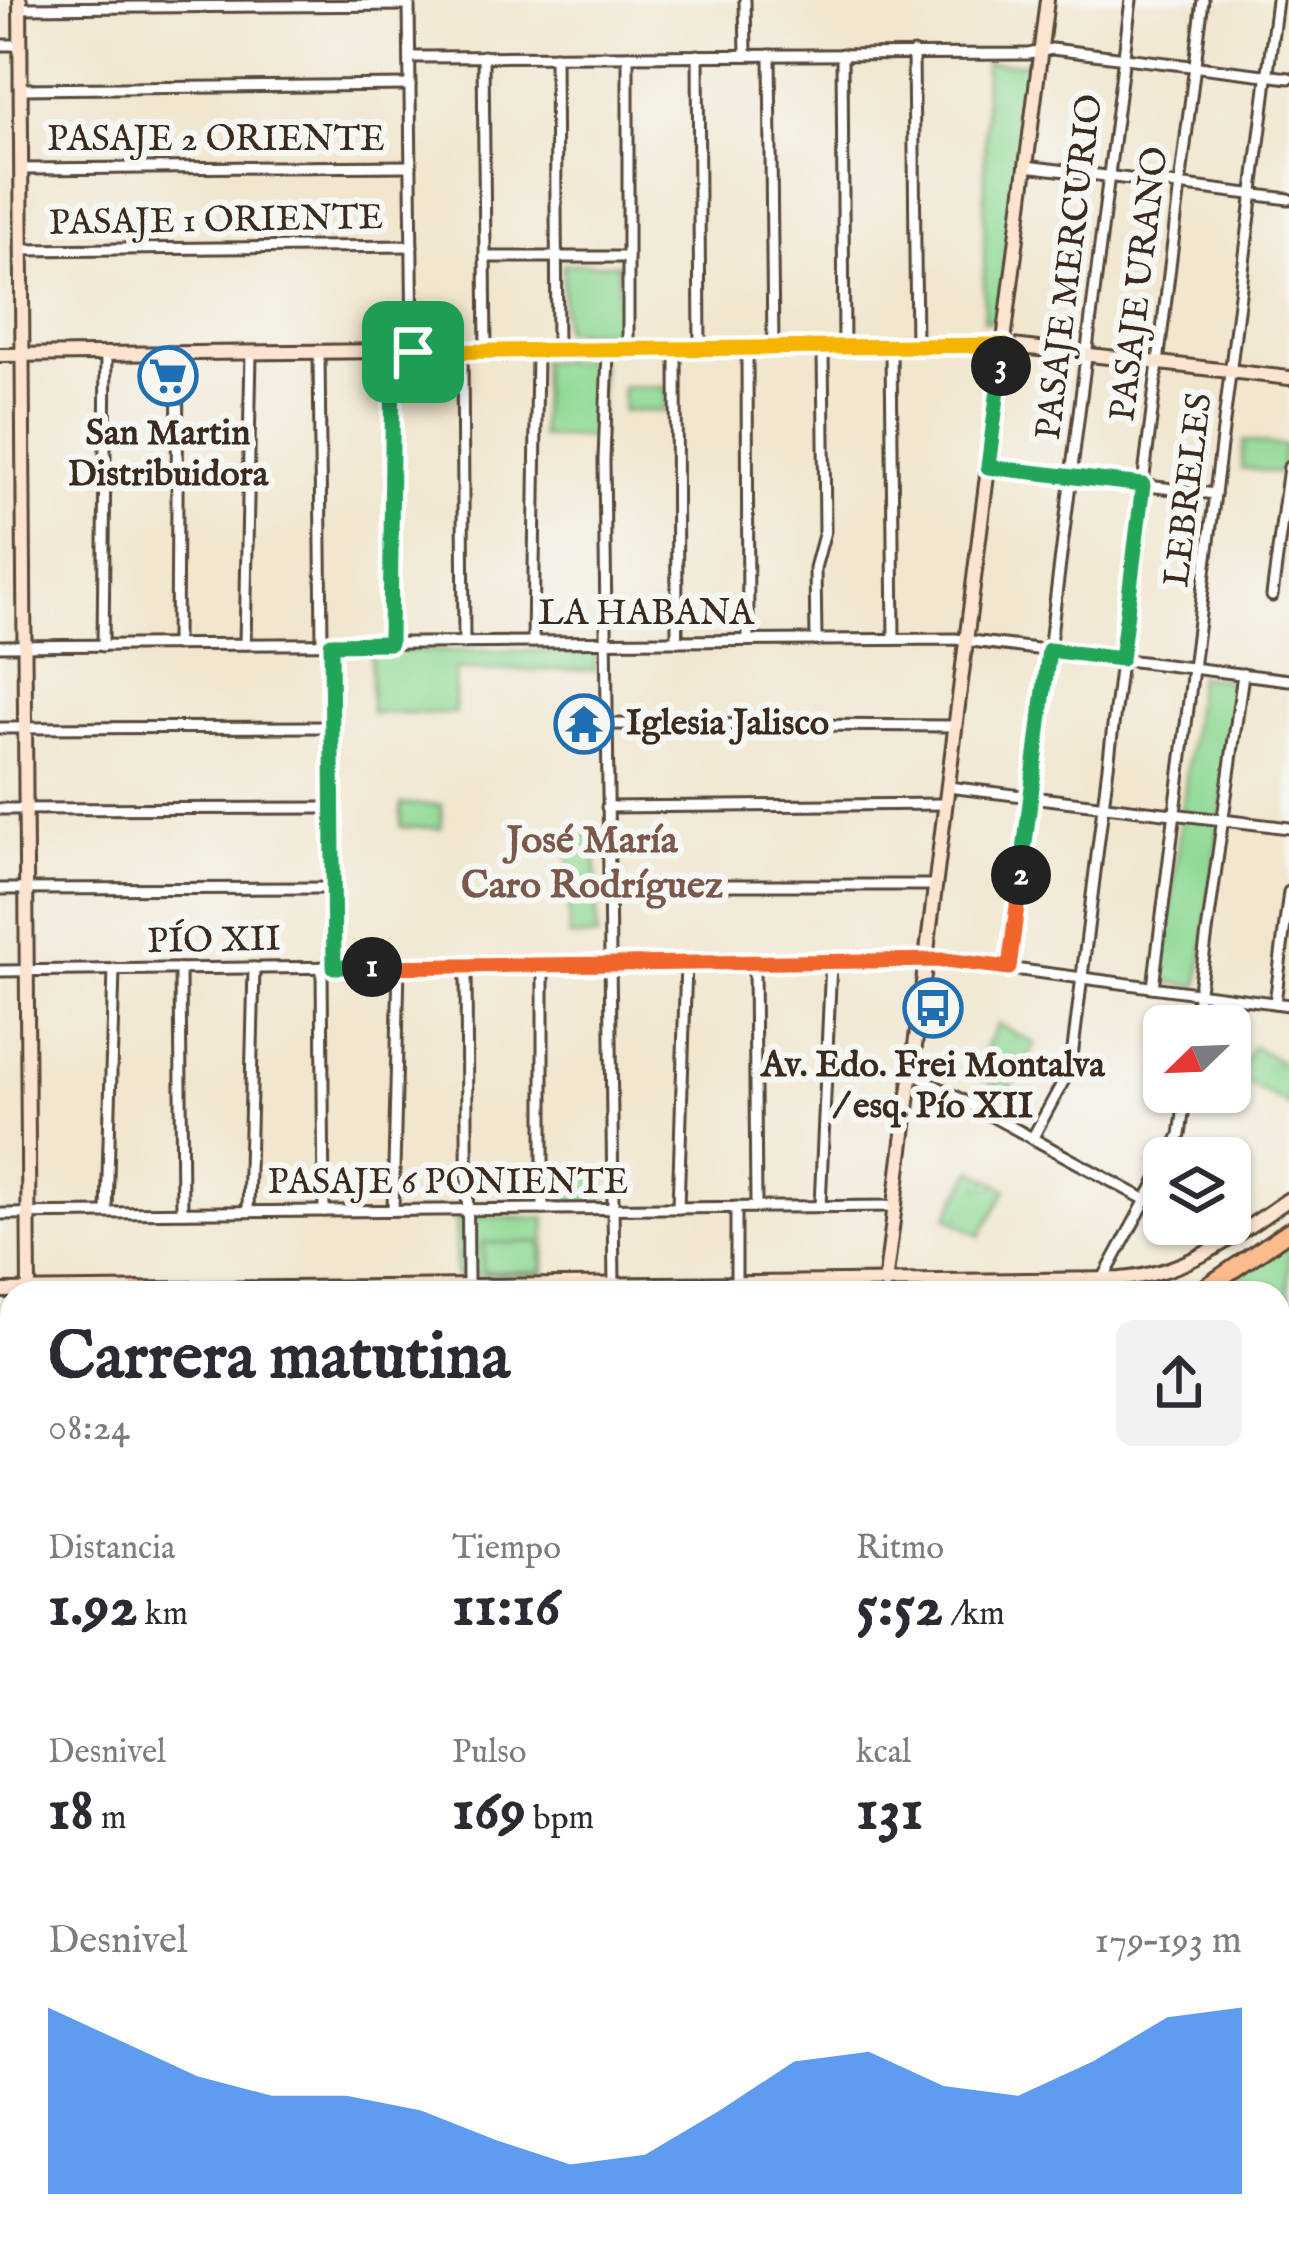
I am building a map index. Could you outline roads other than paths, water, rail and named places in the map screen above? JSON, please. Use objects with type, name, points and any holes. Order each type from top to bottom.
[{"type":"highway","points":[[1216,1281],[1289,1231]]},
{"type":"street","points":[[746,0],[746,55]]},
{"type":"street","points":[[885,1281],[1047,0]]},
{"type":"street","name":"PASAJE MERCURIO","points":[[1009,968],[1131,0]]},
{"type":"street","name":"PASAJE URANO","points":[[1033,1137],[1070,1067],[1203,0]]},
{"type":"street","name":"LEBRELES","points":[[1153,987],[1277,0]]},
{"type":"street","points":[[29,1281],[20,4],[409,2],[413,352]]},
{"type":"street","points":[[0,45],[20,45]]},
{"type":"street","points":[[410,57],[1057,50],[1289,78]]},
{"type":"street","points":[[913,53],[916,349]]},
{"type":"street","points":[[842,54],[844,349]]},
{"type":"street","points":[[698,55],[700,350]]},
{"type":"street","points":[[770,55],[773,350]]},
{"type":"street","points":[[483,56],[485,352]]},
{"type":"street","points":[[555,56],[557,351]]},
{"type":"street","points":[[628,56],[628,351]]},
{"type":"street","points":[[20,89],[410,85]]},
{"type":"street","name":"PASAJE 2 ORIENTE","points":[[21,169],[411,166]]},
{"type":"street","points":[[1026,166],[1289,199]]},
{"type":"street","name":"PASAJE 1 ORIENTE","points":[[21,250],[412,246]]},
{"type":"street","points":[[484,257],[628,257]]},
{"type":"street","points":[[0,356],[1004,345],[1289,378]]},
{"type":"street","points":[[816,640],[815,568],[825,531],[823,349]]},
{"type":"street","points":[[891,349],[894,639]]},
{"type":"street","points":[[676,350],[677,641]]},
{"type":"street","points":[[748,350],[748,640]]},
{"type":"street","points":[[532,642],[537,351]]},
{"type":"street","points":[[608,351],[604,460],[614,1281]]},
{"type":"street","points":[[390,643],[393,352]]},
{"type":"street","points":[[462,352],[464,643]]},
{"type":"street","points":[[245,644],[251,353]]},
{"type":"street","points":[[320,353],[333,888],[324,1211]]},
{"type":"street","points":[[176,645],[178,354]]},
{"type":"street","points":[[104,646],[106,355]]},
{"type":"street","points":[[988,467],[1216,494]]},
{"type":"street","points":[[1272,596],[1289,467]]},
{"type":"street","name":"LA HABANA","points":[[0,646],[967,640],[1289,680]]},
{"type":"street","points":[[1198,1005],[1243,674]]},
{"type":"street","points":[[607,724],[956,726]]},
{"type":"street","points":[[0,728],[332,727]]},
{"type":"street","points":[[948,787],[1289,828]]},
{"type":"street","points":[[608,807],[946,804]]},
{"type":"street","points":[[0,809],[332,808]]},
{"type":"street","points":[[608,885],[936,885]]},
{"type":"street","points":[[0,889],[333,888]]},
{"type":"street","points":[[1275,1003],[1289,892]]},
{"type":"street","name":"PÍO XII","points":[[0,970],[926,961],[1289,1005]]},
{"type":"street","points":[[820,1207],[831,962]]},
{"type":"street","points":[[754,963],[756,1207]]},
{"type":"street","points":[[678,1208],[686,964]]},
{"type":"street","points":[[543,965],[543,1209]]},
{"type":"street","points":[[393,1210],[398,966]]},
{"type":"street","points":[[466,966],[468,1281]]},
{"type":"street","points":[[248,1211],[254,968]]},
{"type":"street","points":[[107,1213],[114,969]]},
{"type":"street","points":[[180,969],[182,1212]]},
{"type":"street","points":[[913,1072],[1143,1198]]},
{"type":"street","points":[[1015,1281],[1151,1276],[1190,1263],[1289,1199]]},
{"type":"street","points":[[1102,1279],[1143,1205]]},
{"type":"street","name":"PASAJE 6 PONIENTE","points":[[0,1214],[896,1206]]},
{"type":"street","points":[[736,1207],[736,1281]]},
{"type":"place","name":"San Martin Distribuidora","points":[[168,376]]},
{"type":"place","name":"Iglesia Jalisco","points":[[584,724]]},
{"type":"place","name":"Av. Edo. Frei Montalva / esq. Pío XII","points":[[933,1008]]},
{"type":"district","name":"José María Caro Rodríguez","points":[[592,864]]}]
